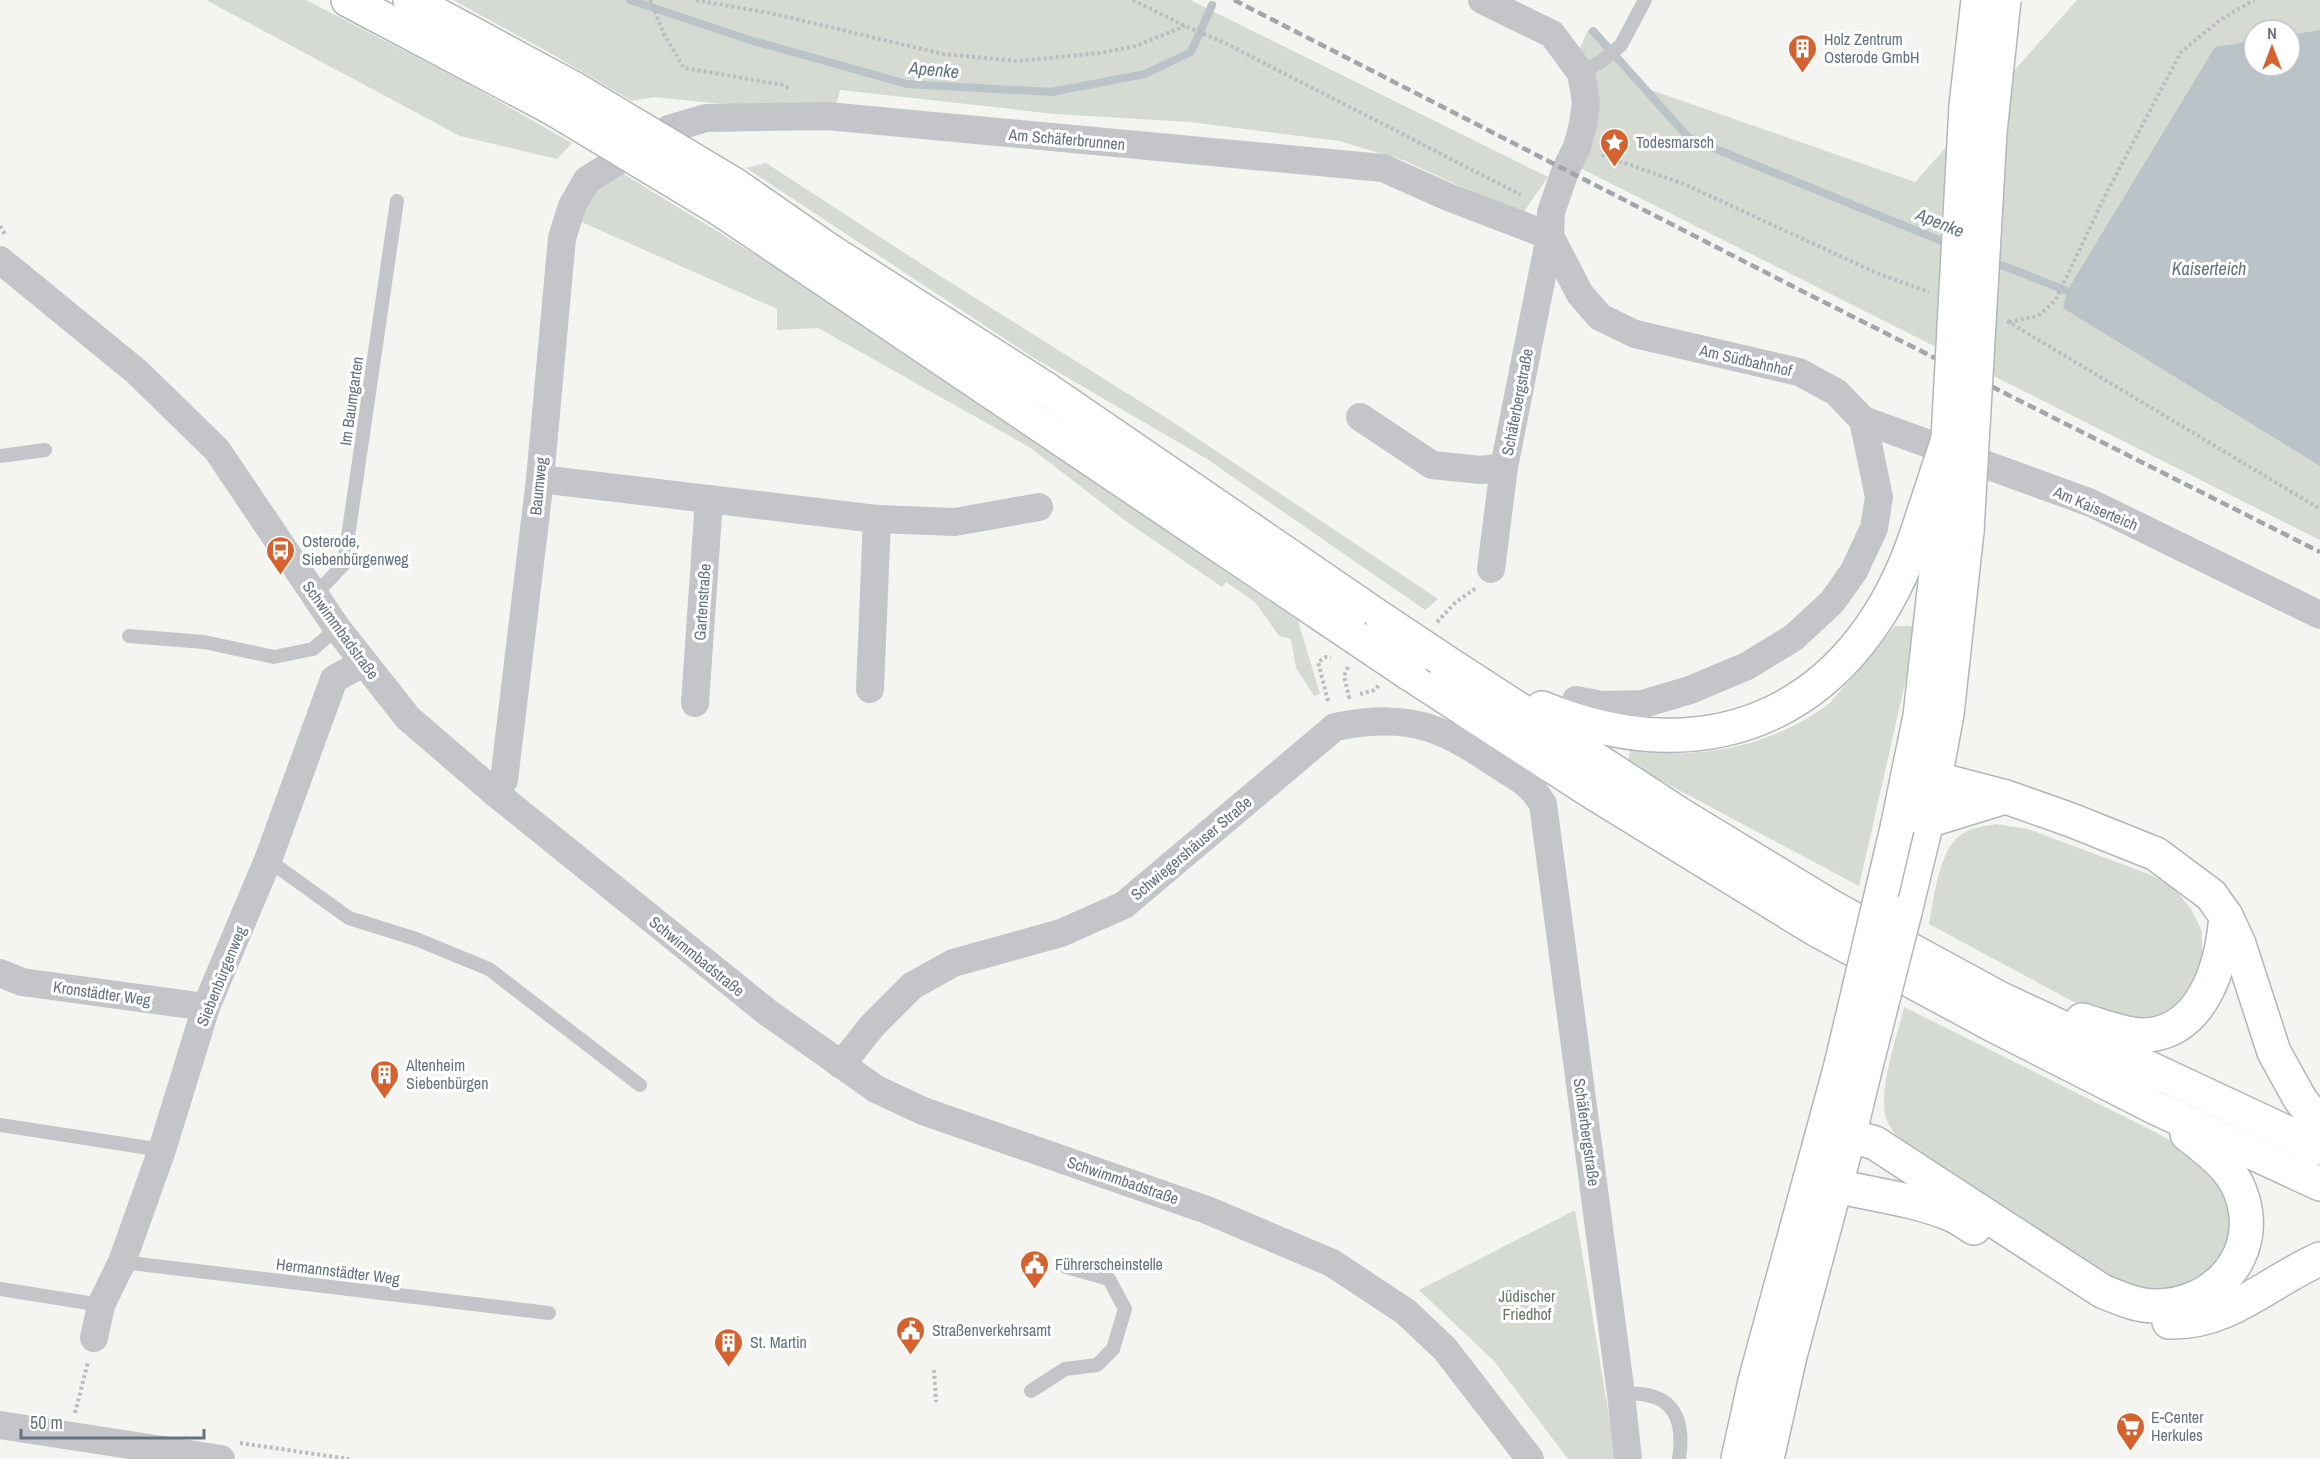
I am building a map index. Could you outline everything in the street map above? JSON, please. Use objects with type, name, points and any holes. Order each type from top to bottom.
[{"type":"main road","points":[[348,0],[564,99]]},
{"type":"main road","points":[[410,0],[564,99],[727,197],[830,251],[1049,391],[1473,681],[1681,815],[1832,907],[1999,998],[2320,1148]]},
{"type":"main road","points":[[1738,1459],[1755,1381],[1823,1183],[1837,1132],[1915,830],[1922,775],[1947,714],[1943,529],[1966,106],[1978,0]]},
{"type":"main road","points":[[1473,681],[1576,723],[1643,736],[1679,736],[1715,732],[1771,714],[1820,684],[1847,659],[1871,631],[1889,602],[1907,563],[1943,529],[2004,0]]},
{"type":"main road","points":[[727,197],[1354,637],[1592,792],[1815,929],[1991,1024],[2156,1108],[2320,1184]]},
{"type":"main road","points":[[1922,775],[2006,797],[2156,854],[2211,895],[2226,916],[2240,944],[2274,1052],[2295,1091],[2320,1125]]},
{"type":"main road","points":[[1915,830],[2006,797]]},
{"type":"main road","points":[[1999,998],[2139,1035],[2163,1033],[2182,1023],[2206,995],[2224,943],[2226,916]]},
{"type":"main road","points":[[1837,1132],[1875,1143],[2102,1291],[2129,1302],[2152,1306],[2177,1305],[2200,1297],[2219,1285],[2244,1247],[2247,1218],[2240,1191],[2233,1178],[2216,1158],[2156,1108]]},
{"type":"main road","points":[[1823,1183],[1919,1204],[1951,1214],[2096,1303],[2128,1316],[2151,1322],[2179,1322],[2218,1314],[2238,1306],[2320,1259]]},
{"type":"main road","points":[[1767,1459],[1790,1356],[1823,1183]]},
{"type":"street","points":[[1482,0],[1552,34],[1591,67],[1583,124],[1577,147],[1566,169],[1551,224]]},
{"type":"street","name":"Am Schäferbrunnen","points":[[587,180],[669,129],[706,118],[827,116],[1383,168],[1448,197],[1551,224]]},
{"type":"street","name":"Baumweg","points":[[494,792],[504,780],[540,479],[562,238],[572,206],[587,180]]},
{"type":"street","name":"Am Südbahnhof","points":[[1551,224],[1580,294],[1600,317],[1635,334],[1799,372],[1836,392],[1863,420]]},
{"type":"street","name":"Schäferbergstraße","points":[[1491,569],[1504,467],[1551,224]]},
{"type":"street","name":"Schwimmbadstraße","points":[[5,252],[137,372],[217,450],[337,628],[408,718],[494,792],[767,1012],[876,1089],[922,1111],[1207,1210],[1332,1263],[1406,1312],[1445,1349],[1530,1459]]},
{"type":"street","points":[[1360,417],[1432,465],[1481,470],[1504,467]]},
{"type":"street","points":[[1576,700],[1602,705],[1643,704],[1690,690],[1747,666],[1792,638],[1832,602],[1854,571],[1874,528],[1876,517],[1879,497],[1863,420]]},
{"type":"street","name":"Am Kaiserteich","points":[[1863,420],[2091,503],[2320,615]]},
{"type":"street","points":[[540,479],[877,519],[955,522],[1039,507]]},
{"type":"street","name":"Gartenstraße","points":[[695,703],[709,500]]},
{"type":"street","points":[[870,689],[877,519]]},
{"type":"street","name":"Siebenbürgenweg","points":[[94,1338],[101,1305],[122,1262],[162,1150],[206,1007],[268,860],[334,679],[363,663]]},
{"type":"street","name":"Schwiegershäuser Straße","points":[[841,1065],[872,1026],[912,986],[922,980],[953,963],[1061,933],[1124,905],[1335,728],[1379,720],[1410,722],[1445,732],[1524,782],[1543,804]]},
{"type":"street","name":"Schäferbergstraße","points":[[1543,804],[1622,1394],[1628,1459]]},
{"type":"street","name":"Kronstädter Weg","points":[[0,973],[22,982],[206,1007]]},
{"type":"street","points":[[0,1425],[221,1459]]},
{"type":"lane","points":[[1591,67],[1622,45],[1645,0]]},
{"type":"lane","name":"Im Baumgarten","points":[[315,595],[344,564],[397,201]]},
{"type":"lane","points":[[0,456],[45,450]]},
{"type":"lane","points":[[129,636],[204,642],[274,657],[314,650],[337,628]]},
{"type":"lane","points":[[268,860],[349,918],[416,939],[489,969],[640,1085]]},
{"type":"lane","points":[[0,1125],[162,1150]]},
{"type":"lane","name":"Hermannstädter Weg","points":[[122,1262],[549,1313]]},
{"type":"lane","points":[[1031,1391],[1065,1369],[1097,1365],[1113,1349],[1122,1319],[1125,1308],[1109,1279],[1066,1267]]},
{"type":"lane","points":[[0,1289],[101,1305]]},
{"type":"lane","points":[[1622,1394],[1640,1392],[1660,1398],[1669,1405],[1679,1428],[1681,1445],[1679,1459]]},
{"type":"path","points":[[650,0],[664,34],[684,68],[784,85],[793,91]]},
{"type":"path","points":[[696,0],[791,18],[943,54],[1018,61],[1100,53],[1137,46],[1185,26]]},
{"type":"path","points":[[1133,0],[1225,43],[1506,186],[1551,224]]},
{"type":"path","points":[[2009,322],[2038,316],[2055,301],[2107,192],[2181,52],[2220,20],[2254,0]]},
{"type":"path","points":[[0,226],[5,252]]},
{"type":"path","points":[[74,1419],[94,1338]]},
{"type":"path","points":[[934,1370],[936,1402]]},
{"type":"green space","points":[[206,0],[306,0],[463,81],[572,143],[557,159],[460,136]]},
{"type":"green space","points":[[453,0],[1190,0],[1548,177],[1523,213],[1403,160],[1339,141],[1190,122],[1055,114],[840,90],[836,106],[811,113],[654,97],[632,101]]},
{"type":"green space","points":[[2077,0],[2320,0],[2320,540],[1560,158],[1577,104],[1572,66],[1588,30],[1637,85],[1915,182]]},
{"type":"green space","points":[[766,163],[1168,419],[1438,599],[1425,610],[1207,459],[1034,358],[746,168]]},
{"type":"green space","points":[[614,168],[777,268],[906,353],[1298,621],[1320,694],[1314,696],[1296,668],[1291,639],[1279,636],[1255,602],[1226,582],[1222,587],[1127,522],[1029,447],[818,328],[777,330],[777,309],[575,219]]},
{"type":"green space","points":[[1895,626],[1918,626],[1859,886],[1628,763],[1630,750],[1656,753],[1706,752],[1754,742],[1800,722],[1830,702]]},
{"type":"green space","points":[[1996,824],[2028,829],[2151,875],[2174,888],[2191,909],[2202,931],[2198,982],[2182,1001],[2157,1017],[2119,1020],[2070,1000],[1929,924],[1939,874],[1949,849],[1968,831]]},
{"type":"green space","points":[[1904,1007],[2159,1134],[2200,1158],[2220,1182],[2235,1219],[2223,1262],[2195,1288],[2131,1292],[1904,1146],[1888,1123],[1884,1102],[1887,1074]]},
{"type":"green space","name":"Jüdischer Friedhof","points":[[1575,1210],[1616,1459],[1568,1459],[1494,1361],[1419,1290]]},
{"type":"water","name":"Kaiserteich","points":[[2320,30],[2320,466],[2063,308],[2067,291],[2215,47],[2242,43],[2242,78],[2302,78],[2302,33]]},
{"type":"waterway","name":"Apenke","points":[[630,0],[750,40],[907,84],[1051,92],[1145,74],[1191,52],[1212,5]]},
{"type":"waterway","name":"Apenke","points":[[1593,31],[1689,138],[1949,244]]},
{"type":"waterway","name":"Apenke","points":[[1991,261],[2075,294]]},
{"type":"railway","points":[[1234,0],[1800,290],[2320,552]]},
{"type":"place","name":"Holz Zentrum Osterode GmbH","points":[[1803,74]]},
{"type":"place","name":"Todesmarsch","points":[[1615,168]]},
{"type":"place","name":"Osterode, Siebenbürgenweg","points":[[281,576]]},
{"type":"place","name":"Altenheim Siebenbürgen","points":[[385,1100]]},
{"type":"place","name":"Führerscheinstelle","points":[[1034,1290]]},
{"type":"place","name":"Straßenverkehrsamt","points":[[911,1356]]},
{"type":"place","name":"St. Martin","points":[[729,1368]]},
{"type":"place","name":"E-Center Herkules","points":[[2130,1452]]}]
